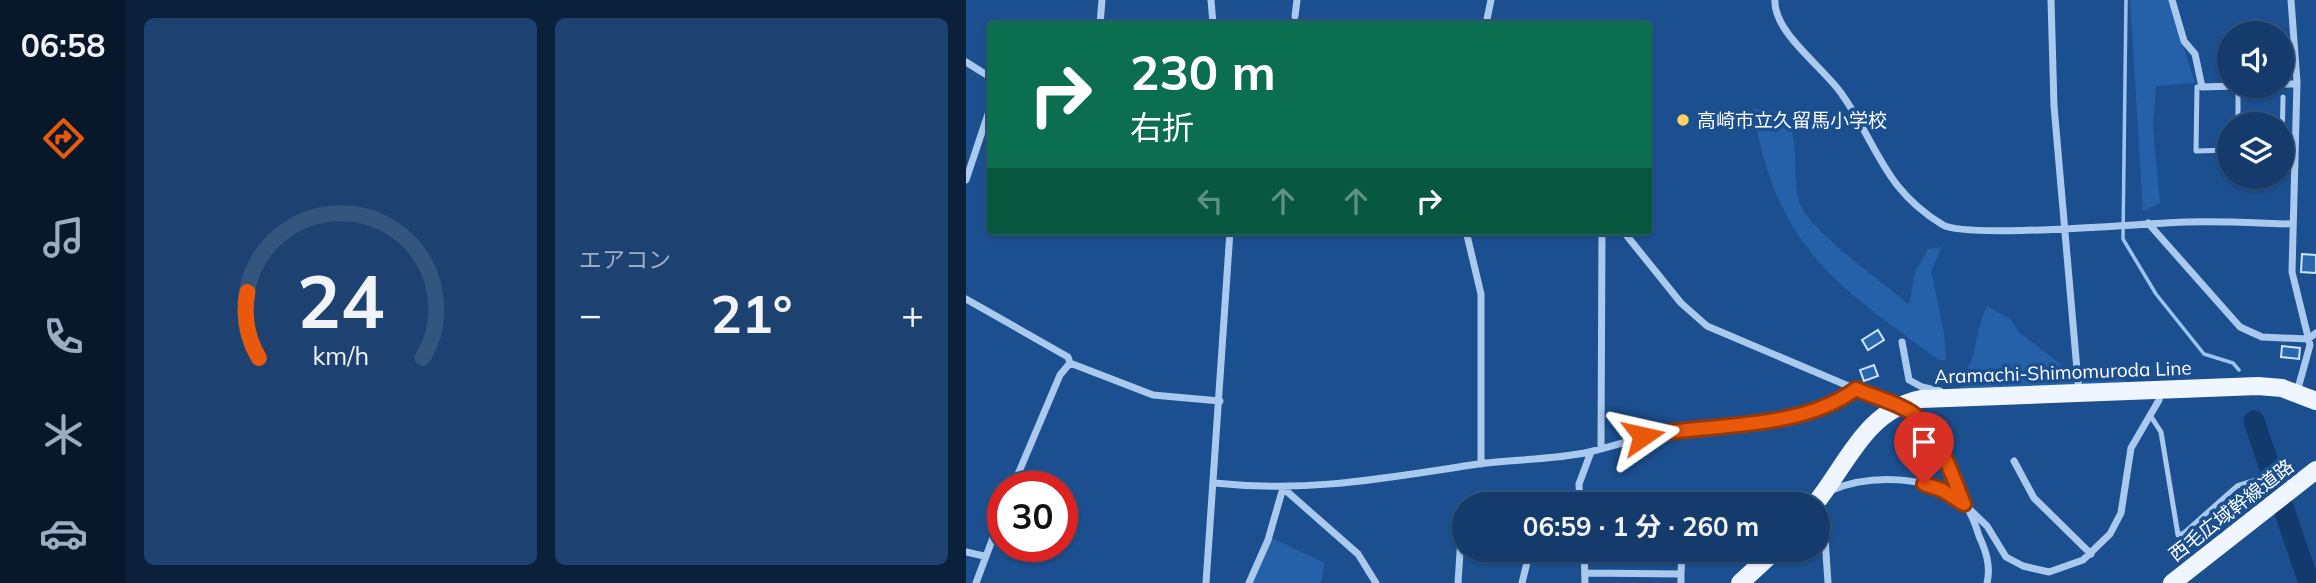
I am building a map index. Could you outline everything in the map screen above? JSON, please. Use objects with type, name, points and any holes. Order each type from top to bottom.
[{"type":"main road","name":"Aramachi-Shimomuroda Line","points":[[1824,492],[1862,435],[1883,414],[1896,406],[1921,398],[2258,386],[2296,393],[2316,401]]},
{"type":"main road","name":"西毛広域幹線道路","points":[[2172,583],[2316,470]]},
{"type":"main road","points":[[1740,583],[1763,562]]},
{"type":"street","points":[[1100,21],[1102,0]]},
{"type":"street","points":[[1211,0],[1213,21]]},
{"type":"street","points":[[1295,16],[1297,0]]},
{"type":"street","points":[[1487,21],[1491,0]]},
{"type":"street","points":[[1775,0],[1775,10],[1783,27],[1837,87],[1885,171],[1918,206],[1943,224],[1957,229],[2116,227],[2148,223],[2292,224]]},
{"type":"street","points":[[2051,0],[2054,106],[2079,394]]},
{"type":"street","points":[[2172,0],[2184,41],[2195,54],[2202,87],[2217,87]]},
{"type":"street","points":[[2291,0],[2297,84],[2292,224],[2294,287],[2311,343]]},
{"type":"street","points":[[966,62],[987,74]]},
{"type":"street","points":[[966,180],[987,117]]},
{"type":"street","points":[[2148,223],[2240,327],[2262,337],[2311,343]]},
{"type":"street","points":[[1206,583],[1230,235]]},
{"type":"street","points":[[1467,235],[1481,294],[1481,464]]},
{"type":"street","points":[[1601,447],[1602,235]]},
{"type":"street","points":[[1626,235],[1681,303],[1707,326],[1912,413],[1923,423],[1936,443],[1987,556],[1987,583]]},
{"type":"street","points":[[966,299],[1068,357],[1070,363]]},
{"type":"street","points":[[2296,393],[2316,332]]},
{"type":"street","points":[[1902,342],[1909,380],[1922,387],[1941,391],[1944,396]]},
{"type":"street","points":[[1070,363],[1153,395],[1220,401]]},
{"type":"street","points":[[1019,471],[1060,375],[1070,363]]},
{"type":"street","points":[[1214,483],[1283,488],[1345,484],[1481,464],[1591,452],[1601,447],[1683,428],[1768,421],[1811,411],[1843,399],[1856,389]]},
{"type":"street","points":[[1830,494],[1866,481],[1896,480],[1933,487],[1964,504],[1987,526],[2006,557],[2023,566],[2049,572],[2065,568],[2091,554],[2110,534],[2121,513],[2131,448],[2160,391]]},
{"type":"street","points":[[1579,492],[1579,484],[1591,452]]},
{"type":"street","points":[[2014,461],[2034,498],[2091,554]]},
{"type":"street","points":[[1249,583],[1268,540],[1283,488]]},
{"type":"street","points":[[1283,488],[1358,554],[1376,583]]},
{"type":"street","points":[[976,583],[987,549]]},
{"type":"street","points":[[966,552],[984,556]]},
{"type":"street","points":[[1458,583],[1459,562]]},
{"type":"street","points":[[1522,583],[1527,562]]},
{"type":"street","points":[[1584,583],[1585,562]]},
{"type":"street","points":[[1827,562],[1828,583]]},
{"type":"street","points":[[1586,573],[1681,579]]},
{"type":"lane","points":[[2202,87],[2197,87],[2196,151],[2217,150]]},
{"type":"lane","points":[[2150,415],[2161,432],[2178,535],[2184,533],[2237,486],[2256,481]]},
{"type":"shaded area","points":[[2130,0],[2169,0],[2195,83],[2156,86],[2153,127],[2160,203],[2143,211]]},
{"type":"shaded area","points":[[1753,109],[1786,113],[1794,145],[1798,198],[1803,211],[1829,239],[1909,305],[1915,272],[1928,249],[1942,247],[1931,271],[1944,333],[1946,360],[1939,360],[1868,308],[1815,257],[1794,229],[1777,196],[1763,156]]},
{"type":"shaded area","points":[[1987,306],[2010,319],[2020,333],[2067,369],[2082,373],[2111,367],[2127,382],[1961,390],[1960,380],[1970,364]]},
{"type":"shaded area","points":[[1272,538],[1325,563],[1321,583],[1252,583]]},
{"type":"building","points":[[2302,254],[2316,255],[2316,273],[2301,272]]},
{"type":"building","points":[[1878,330],[1884,340],[1868,350],[1862,340]]},
{"type":"building","points":[[2282,346],[2300,348],[2299,359],[2281,357]]},
{"type":"building","points":[[1874,365],[1878,376],[1864,381],[1860,370]]},
{"type":"waterway","points":[[2126,0],[2123,239],[2156,294],[2204,354],[2233,363],[2239,370]]},
{"type":"waterway","points":[[2254,421],[2309,583]]},
{"type":"place","name":"高崎市立久留馬小学校","points":[[1683,120]]},
{"type":"route","points":[[1643,436],[1683,428],[1768,421],[1811,411],[1843,399],[1856,389],[1912,413],[1923,423],[1936,443],[1964,504],[1942,490],[1924,484]]}]
